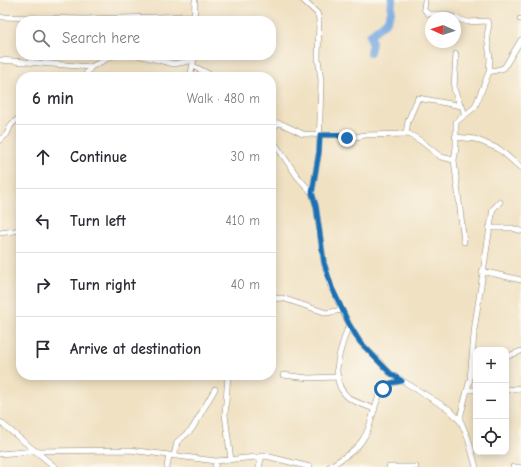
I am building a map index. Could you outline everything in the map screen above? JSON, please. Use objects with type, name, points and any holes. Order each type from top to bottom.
[{"type":"street","points":[[194,16],[195,0]]},
{"type":"street","points":[[303,0],[317,13],[319,19],[318,58],[321,80],[320,135],[319,152],[312,193]]},
{"type":"street","points":[[424,0],[424,9],[426,12]]},
{"type":"street","points":[[0,17],[16,18]]},
{"type":"street","points":[[461,20],[468,22],[487,21],[489,25],[487,35],[490,54],[489,72],[475,107],[462,119],[457,120],[454,160],[464,242]]},
{"type":"street","points":[[489,72],[504,68],[521,40]]},
{"type":"street","points":[[456,54],[454,89],[460,105],[464,108],[465,115]]},
{"type":"street","points":[[0,60],[91,67]]},
{"type":"street","points":[[88,72],[91,67],[104,60]]},
{"type":"street","points":[[158,60],[174,64],[194,60]]},
{"type":"street","points":[[191,72],[194,60]]},
{"type":"street","points":[[194,60],[209,72]]},
{"type":"street","points":[[406,134],[408,121],[418,98],[460,105]]},
{"type":"street","points":[[0,140],[7,134],[11,125],[16,120]]},
{"type":"street","points":[[278,123],[300,134],[337,135],[351,138],[365,135],[406,134],[421,141],[441,157],[454,160]]},
{"type":"street","points":[[455,137],[475,139],[499,149],[521,168]]},
{"type":"street","points":[[276,146],[296,176],[312,193],[316,206],[324,263],[332,288],[341,310],[360,342],[390,373],[450,410],[461,422],[468,438],[476,467]]},
{"type":"street","points":[[461,422],[461,410],[470,379],[474,324],[482,271],[493,209],[500,202]]},
{"type":"street","points":[[490,228],[512,228],[521,232]]},
{"type":"street","points":[[0,233],[16,231]]},
{"type":"street","points":[[482,271],[521,280]]},
{"type":"street","points":[[276,299],[282,298],[327,313],[341,310]]},
{"type":"street","points":[[349,324],[338,360],[339,384],[349,398],[375,409]]},
{"type":"street","points":[[509,356],[521,351]]},
{"type":"street","points":[[283,375],[308,378],[338,378]]},
{"type":"street","points":[[228,380],[224,415],[231,460]]},
{"type":"street","points":[[329,467],[350,452],[364,439],[375,409],[378,394],[391,383],[402,381]]},
{"type":"street","points":[[509,390],[521,388]]},
{"type":"street","points":[[167,467],[177,442],[192,429],[215,389]]},
{"type":"street","points":[[468,390],[473,390]]},
{"type":"street","points":[[0,422],[55,467]]},
{"type":"street","points":[[0,454],[34,451],[130,450],[216,461],[262,456],[275,457],[310,467]]},
{"type":"street","points":[[259,467],[262,456]]},
{"type":"street","points":[[215,467],[216,461]]},
{"type":"street","points":[[389,467],[416,467]]},
{"type":"street","points":[[513,467],[521,467]]},
{"type":"waterway","points":[[370,52],[372,43],[370,35],[387,21],[391,12],[392,0]]},
{"type":"route","points":[[347,138],[337,135],[320,135],[317,166],[312,184],[312,196],[316,206],[324,263],[341,310],[360,342],[390,373],[402,381],[391,383],[383,389]]}]
